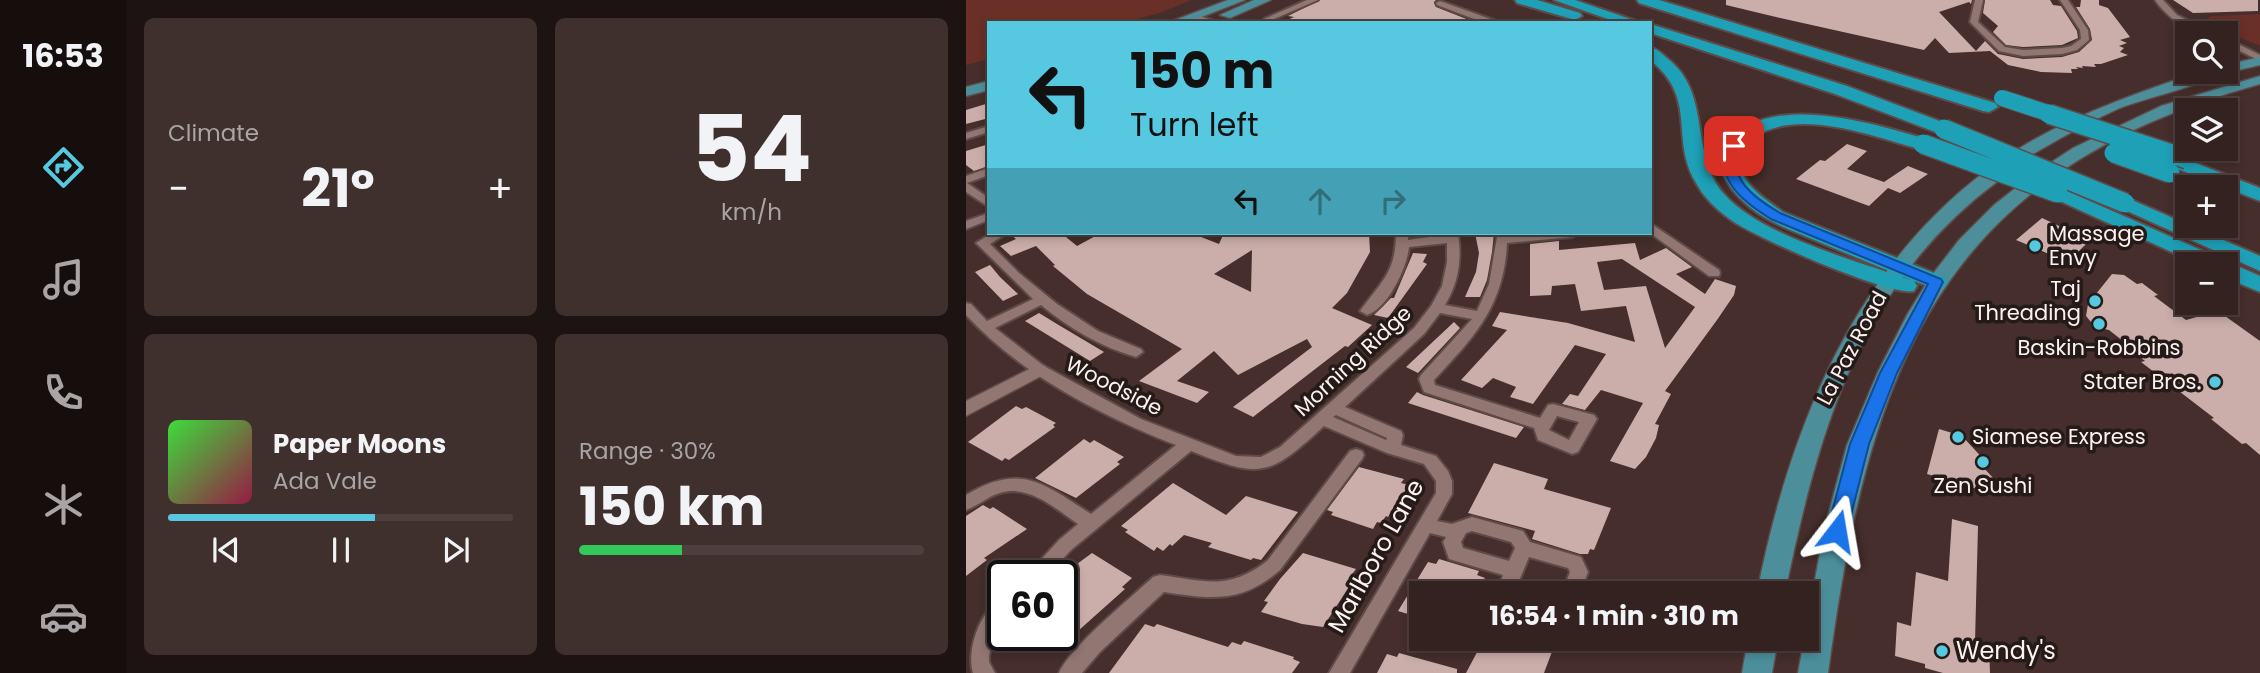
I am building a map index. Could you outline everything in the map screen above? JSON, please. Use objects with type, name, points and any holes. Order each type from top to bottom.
[{"type":"highway","points":[[1517,0],[1572,21]]},
{"type":"highway","points":[[1522,0],[1590,21]]},
{"type":"highway","points":[[1561,0],[1629,21]]},
{"type":"highway","points":[[1644,0],[1857,64],[2080,125],[2179,165],[2260,178]]},
{"type":"highway","points":[[1667,0],[1828,43],[2260,195]]},
{"type":"highway","points":[[1652,28],[1841,90],[1933,138],[2058,193],[2118,209],[2195,252]]},
{"type":"highway","points":[[1652,41],[1819,96],[2260,264]]},
{"type":"highway","points":[[1652,54],[1672,69],[1684,85],[1699,166],[1708,186],[1725,205],[1738,216],[1768,232],[1894,272]]},
{"type":"highway","points":[[1932,288],[1759,206],[1735,183],[1730,173],[1730,156],[1734,146],[1748,133],[1772,124],[1801,120],[1851,123],[1933,138]]},
{"type":"highway","points":[[2179,165],[2192,175]]},
{"type":"highway","points":[[2238,200],[2260,208]]},
{"type":"highway","points":[[2238,275],[2260,285]]},
{"type":"main road","points":[[1204,21],[1239,0]]},
{"type":"main road","points":[[1204,21],[1265,0]]},
{"type":"main road","points":[[2238,66],[2260,60]]},
{"type":"main road","points":[[966,81],[987,76]]},
{"type":"main road","name":"La Paz Road","points":[[1813,673],[1837,531],[1860,444],[1888,373],[1932,288],[1988,221],[2022,191],[2068,158],[2120,127],[2163,109],[2260,80]]},
{"type":"main road","name":"La Paz Road","points":[[1774,581],[1794,483],[1812,428],[1856,332],[1894,272],[1935,223],[1966,193],[2007,163],[2098,112],[2175,83]]},
{"type":"main road","points":[[966,92],[987,86]]},
{"type":"main road","points":[[1757,673],[1761,651]]},
{"type":"street","points":[[1272,21],[1268,19],[1314,0]]},
{"type":"street","points":[[1979,0],[1974,22],[1995,45],[2013,52],[2045,53],[2074,48],[2086,36],[2064,0]]},
{"type":"street","points":[[2159,0],[2167,11],[2186,21]]},
{"type":"street","points":[[1440,3],[1488,21]]},
{"type":"street","points":[[2238,48],[2260,60]]},
{"type":"street","points":[[966,135],[987,130]]},
{"type":"street","points":[[966,180],[987,172]]},
{"type":"street","points":[[966,186],[987,202]]},
{"type":"street","points":[[966,225],[987,217]]},
{"type":"street","points":[[1652,229],[1714,273]]},
{"type":"street","points":[[996,235],[982,243],[1041,300],[1119,346],[1136,352]]},
{"type":"street","points":[[1543,425],[1429,388],[1426,379],[1471,331],[1481,316],[1499,277],[1501,240],[1552,235]]},
{"type":"street","points":[[1367,311],[1385,291],[1400,266],[1403,239],[1452,236]]},
{"type":"street","name":"Morning Ridge","points":[[1263,463],[1286,451],[1419,331],[1452,282],[1455,261],[1452,236]]},
{"type":"street","points":[[985,327],[1041,300]]},
{"type":"street","name":"Woodside","points":[[966,307],[985,327],[1039,370],[1135,423],[1234,462],[1263,463]]},
{"type":"street","points":[[1437,308],[1481,316]]},
{"type":"street","points":[[966,410],[1039,370]]},
{"type":"street","name":"Marlboro Lane","points":[[1328,414],[1393,449],[1430,460],[1440,471],[1444,481],[1444,494],[1339,673]]},
{"type":"street","points":[[1052,560],[1091,523],[1189,444]]},
{"type":"street","points":[[1069,673],[1093,646],[1160,583],[1220,591],[1241,588],[1261,578],[1275,565],[1356,456]]},
{"type":"street","points":[[966,503],[991,488],[1010,482],[1025,483],[1091,523]]},
{"type":"street","points":[[1513,570],[1455,554],[1452,542],[1459,528],[1472,524],[1517,536],[1524,548],[1575,562],[1579,572],[1576,581]]},
{"type":"street","points":[[1426,525],[1457,533]]},
{"type":"street","points":[[1509,581],[1524,548]]},
{"type":"street","points":[[985,673],[979,665],[980,643],[987,629]]},
{"type":"shaded area","points":[[966,0],[1192,0],[1131,21],[987,21],[987,60],[966,65]]},
{"type":"shaded area","points":[[2260,14],[2260,46],[2238,37],[2238,21],[2204,21],[2211,16]]},
{"type":"building","points":[[1320,0],[1436,0],[1436,7],[1469,20],[1285,21],[1294,17],[1288,16]]},
{"type":"building","points":[[1726,0],[1972,0],[1971,4],[1969,2],[1939,12],[1976,51],[1985,41],[1998,54],[2023,59],[2062,57],[2079,52],[2092,40],[2090,29],[2076,7],[2080,7],[2081,0],[2099,0],[2099,5],[2108,8],[2130,37],[2120,40],[2127,43],[2119,46],[2124,48],[2120,52],[2128,55],[2094,64],[2096,67],[2076,67],[2078,69],[2071,69],[2072,73],[2041,72],[2008,65],[1990,51],[1949,53],[1935,38],[1924,50],[1726,5]]},
{"type":"building","points":[[1985,0],[2050,0],[2053,5],[2061,6],[2077,31],[2078,38],[2062,45],[2006,45],[1993,32],[1998,26],[1983,13]]},
{"type":"building","points":[[2173,0],[2258,0],[2258,11],[2193,13]]},
{"type":"building","points":[[987,104],[987,119],[966,124],[966,110]]},
{"type":"building","points":[[1847,144],[1867,151],[1847,169],[1884,182],[1908,166],[1928,174],[1900,193],[1888,188],[1869,206],[1796,179]]},
{"type":"building","points":[[987,145],[987,167],[974,171],[966,165],[966,151]]},
{"type":"building","points":[[2042,218],[2087,239],[2083,243],[2086,244],[2068,262],[2016,240]]},
{"type":"building","points":[[1011,235],[1063,235],[1077,246],[1097,235],[1196,235],[1219,244],[1223,235],[1369,235],[1370,252],[1347,293],[1332,308],[1372,325],[1348,347],[1345,346],[1253,417],[1233,407],[1312,347],[1307,339],[1238,375],[1214,351],[1177,381],[1209,392],[1197,403],[1139,381],[1182,349],[1087,294],[1053,266],[1055,265],[1036,246],[1011,256],[1000,246],[1016,239]],"holes":[[[1252,250],[1251,292],[1214,274]]]},
{"type":"building","points":[[1475,235],[1494,235],[1487,280],[1480,297],[1465,297],[1476,272],[1479,253]]},
{"type":"building","points":[[1559,241],[1559,250],[1635,243],[1640,260],[1666,248],[1692,267],[1676,274],[1705,294],[1715,279],[1736,286],[1734,295],[1665,391],[1671,394],[1655,424],[1659,425],[1656,438],[1646,457],[1635,469],[1610,461],[1643,403],[1601,390],[1585,410],[1562,404],[1570,394],[1578,396],[1606,354],[1575,345],[1533,404],[1510,397],[1516,387],[1493,378],[1482,388],[1461,380],[1507,330],[1492,326],[1500,312],[1568,323],[1635,342],[1626,306],[1581,311],[1575,284],[1552,286],[1551,295],[1530,296],[1530,244]],"holes":[[[1622,259],[1695,307],[1665,348],[1646,286],[1604,290],[1597,262]]]},
{"type":"building","points":[[1413,253],[1427,254],[1423,262],[1427,264],[1388,318],[1374,315],[1394,298]]},
{"type":"building","points":[[990,265],[1018,294],[1003,301],[975,272]]},
{"type":"building","name":"Stater Bros.","points":[[2112,274],[2124,275],[2137,284],[2142,283],[2158,295],[2154,296],[2175,312],[2175,315],[2186,320],[2204,315],[2224,315],[2260,341],[2260,455],[2246,443],[2242,444],[2211,419],[2214,418],[2141,362],[2145,361],[2135,353],[2137,352],[2109,330],[2091,326],[2086,316],[2088,304]]},
{"type":"building","points":[[1039,313],[1104,352],[1090,361],[1025,321]]},
{"type":"building","points":[[1454,322],[1460,328],[1418,373],[1406,367]]},
{"type":"building","points":[[1417,392],[1524,427],[1516,438],[1408,403]]},
{"type":"building","points":[[1016,406],[1022,409],[1026,407],[1056,423],[1053,425],[1055,427],[1009,460],[1005,458],[1002,461],[968,442]]},
{"type":"building","points":[[1939,429],[1962,436],[1988,464],[1982,466],[1995,480],[1989,482],[1987,492],[1927,474]]},
{"type":"building","points":[[1084,439],[1090,443],[1094,440],[1124,457],[1117,462],[1120,464],[1076,498],[1035,478]]},
{"type":"building","points":[[1494,463],[1548,479],[1544,489],[1611,508],[1594,550],[1590,549],[1588,554],[1580,554],[1532,539],[1535,531],[1468,513]]},
{"type":"building","points":[[1359,467],[1404,479],[1401,483],[1409,485],[1388,517],[1381,523],[1377,522],[1373,529],[1331,515],[1333,512],[1327,510]]},
{"type":"building","points":[[1173,483],[1226,515],[1246,496],[1298,512],[1261,560],[1251,560],[1208,547],[1212,543],[1184,535],[1163,551],[1157,547],[1154,551],[1125,532],[1128,530],[1121,526]]},
{"type":"building","points":[[983,505],[990,509],[993,507],[1027,529],[984,558],[987,560],[966,576],[966,516]]},
{"type":"building","points":[[1952,519],[1978,526],[1975,642],[1989,645],[1990,673],[1943,673],[1925,668],[1925,664],[1895,656],[1897,622],[1911,626],[1916,572],[1948,581]]},
{"type":"building","points":[[1092,553],[1132,578],[1122,587],[1125,589],[1078,631],[1078,563]]},
{"type":"building","points":[[1303,553],[1356,569],[1350,577],[1354,579],[1323,627],[1261,612],[1268,602],[1264,601]]},
{"type":"building","points":[[1439,559],[1479,571],[1477,575],[1485,578],[1483,581],[1416,581],[1428,562],[1436,564]]},
{"type":"building","points":[[1409,593],[1409,614],[1398,611]]},
{"type":"building","points":[[1145,624],[1154,627],[1157,624],[1228,647],[1232,642],[1241,645],[1244,641],[1294,657],[1293,659],[1300,662],[1292,673],[1109,673]]},
{"type":"building","points":[[1478,651],[1552,651],[1544,673],[1466,673]]},
{"type":"building","points":[[1399,653],[1457,669],[1457,673],[1377,673],[1387,654],[1397,657]]},
{"type":"place","name":"Massage Envy","points":[[2035,246]]},
{"type":"place","name":"Taj Threading","points":[[2095,301]]},
{"type":"place","name":"Baskin-Robbins","points":[[2099,324]]},
{"type":"place","name":"Stater Bros.","points":[[2215,382]]},
{"type":"place","name":"Siamese Express","points":[[1958,437]]},
{"type":"place","name":"Zen Sushi","points":[[1983,462]]},
{"type":"place","name":"Wendy's","points":[[1942,651]]},
{"type":"route","points":[[1734,146],[1730,156],[1730,173],[1745,195],[1759,206],[1776,216],[1936,282],[1888,373],[1860,444],[1837,531]]}]
